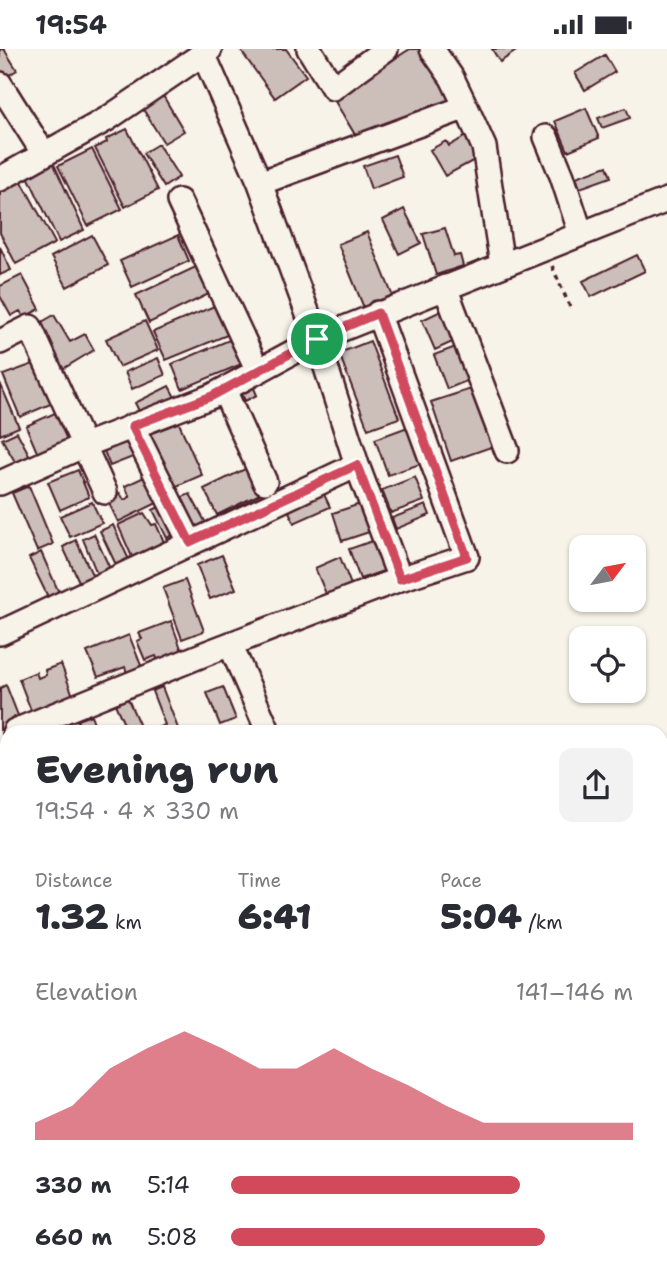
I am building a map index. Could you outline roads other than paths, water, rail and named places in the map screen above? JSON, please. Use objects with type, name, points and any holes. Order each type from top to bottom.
[{"type":"street","points":[[309,49],[333,88],[386,49]]},
{"type":"street","points":[[432,49],[452,78],[484,148],[502,265]]},
{"type":"street","points":[[0,179],[107,119],[207,51],[260,183],[317,339],[357,465],[400,579]]},
{"type":"street","points":[[0,84],[44,155]]},
{"type":"street","points":[[260,183],[466,107]]},
{"type":"street","points":[[546,137],[581,235]]},
{"type":"street","points":[[179,201],[258,371]]},
{"type":"street","points":[[0,482],[85,445],[212,396],[317,339],[378,313],[667,201]]},
{"type":"street","points":[[445,287],[507,450]]},
{"type":"street","points":[[30,725],[230,644],[400,579],[467,557],[378,313]]},
{"type":"street","points":[[0,342],[30,327],[105,492]]},
{"type":"street","points":[[224,390],[265,482]]},
{"type":"street","points":[[132,426],[190,542]]},
{"type":"street","points":[[0,633],[357,465]]},
{"type":"street","points":[[230,644],[265,725]]}]
